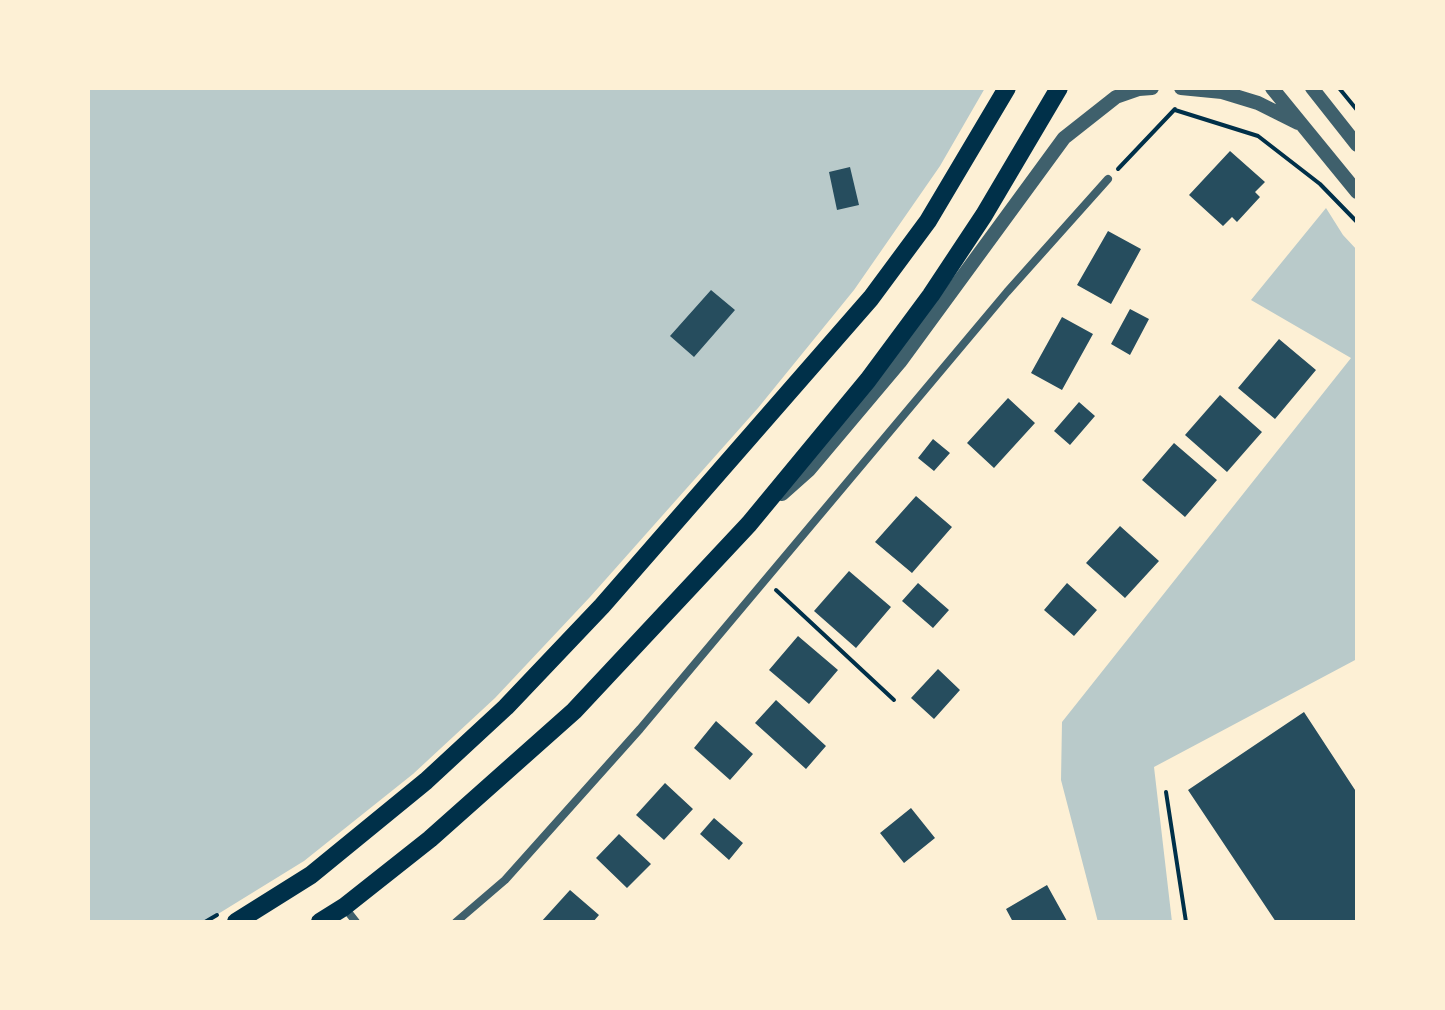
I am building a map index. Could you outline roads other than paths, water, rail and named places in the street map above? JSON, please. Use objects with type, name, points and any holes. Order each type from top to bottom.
[{"type":"main road","points":[[236,922],[311,875],[426,781],[506,707],[602,606],[871,298],[928,221],[1007,88]]},
{"type":"main road","points":[[320,922],[350,914],[574,711],[749,524],[868,380],[931,295],[984,215],[1059,88]]},
{"type":"street","points":[[749,524],[809,470],[882,384],[1064,138],[1116,97],[1152,88]]},
{"type":"street","points":[[1181,88],[1222,92],[1258,103],[1302,125]]},
{"type":"street","points":[[1272,88],[1357,192]]},
{"type":"street","points":[[1312,88],[1357,145]]},
{"type":"street","points":[[456,922],[505,880],[640,729],[1007,292],[1108,179]]}]
